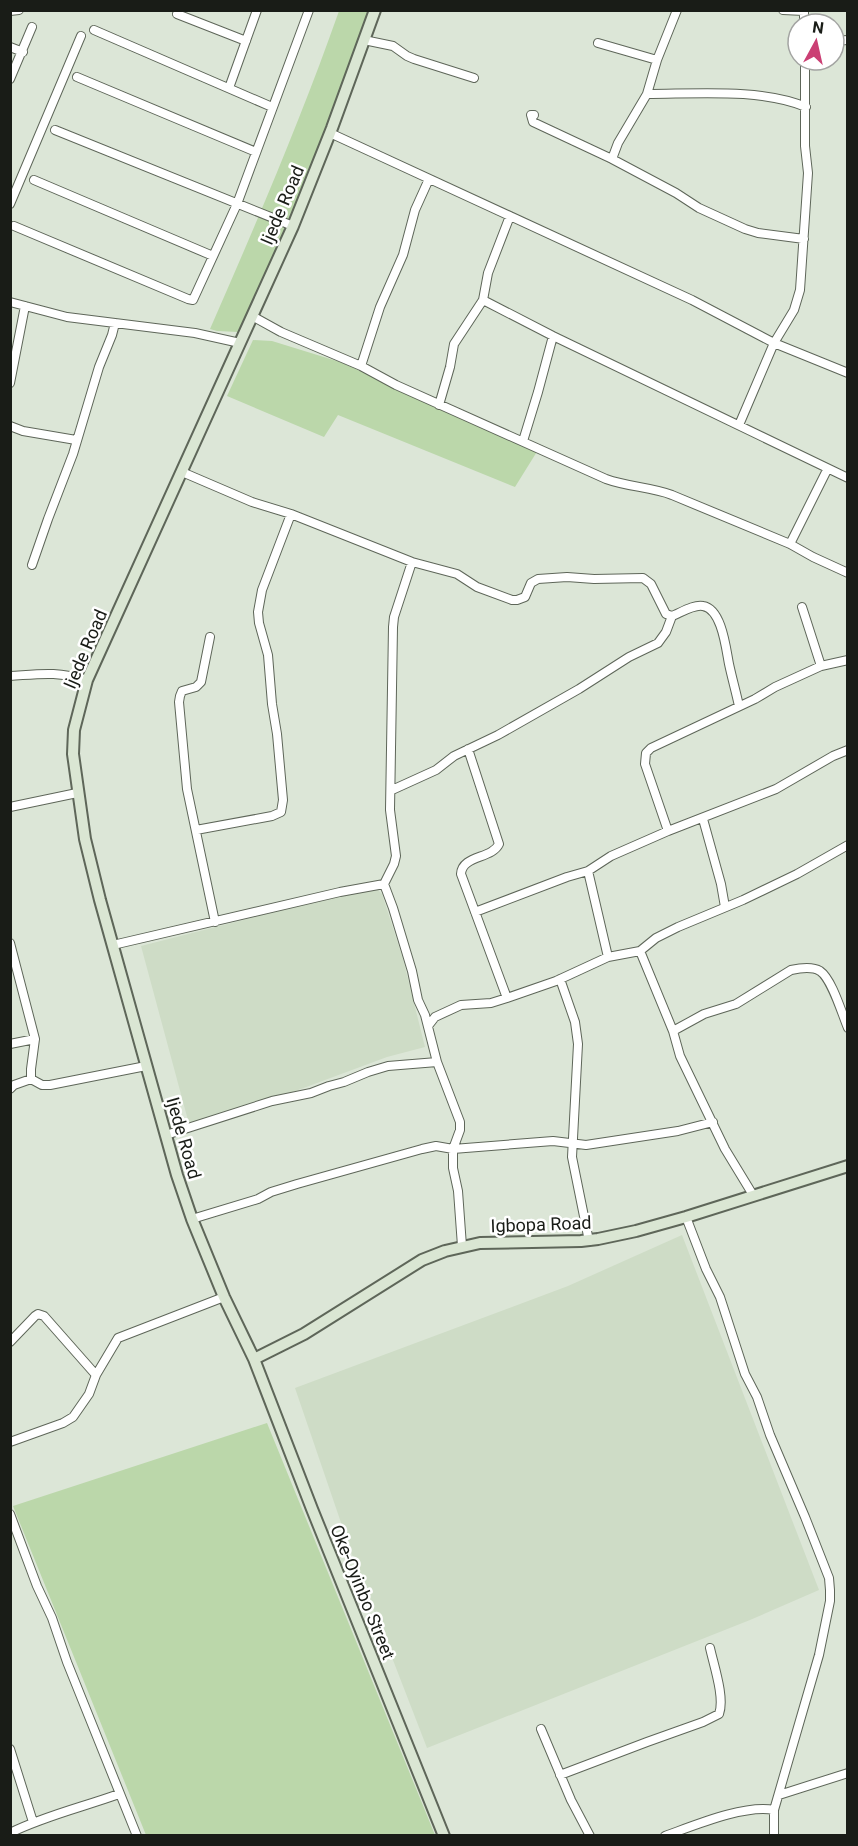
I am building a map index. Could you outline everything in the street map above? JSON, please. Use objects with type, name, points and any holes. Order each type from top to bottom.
[{"type":"main road","name":"Ijede Road","points":[[254,1359],[224,1297],[192,1219],[177,1175],[85,839],[73,754],[74,730],[87,680],[293,225],[375,10]]},
{"type":"main road","name":"Igbopa Road","points":[[254,1359],[304,1334],[422,1260],[462,1246],[480,1243],[589,1241],[686,1217],[848,1166]]},
{"type":"main road","name":"Oke-Oyinbo Street","points":[[254,1359],[444,1836]]},
{"type":"street","points":[[10,11],[18,10]]},
{"type":"street","points":[[229,88],[257,10]]},
{"type":"street","points":[[14,226],[193,300],[237,204],[309,10]]},
{"type":"street","points":[[612,159],[618,143],[647,94],[657,60],[677,10]]},
{"type":"street","points":[[783,10],[804,11]]},
{"type":"street","points":[[177,14],[246,41]]},
{"type":"street","points":[[10,79],[32,27]]},
{"type":"street","points":[[94,30],[272,107]]},
{"type":"street","points":[[10,204],[81,36]]},
{"type":"street","points":[[364,40],[393,46],[414,59],[474,78]]},
{"type":"street","points":[[598,43],[657,60]]},
{"type":"street","points":[[10,47],[23,52]]},
{"type":"street","points":[[739,425],[774,343],[794,310],[800,290],[808,173],[805,147],[805,72]]},
{"type":"street","points":[[77,77],[256,152]]},
{"type":"street","points":[[647,94],[733,94],[781,99],[806,107]]},
{"type":"street","points":[[534,115],[531,115],[532,122],[612,159],[699,208],[758,233],[804,239]]},
{"type":"street","points":[[55,130],[293,225]]},
{"type":"street","points":[[330,133],[692,300],[774,343],[848,373]]},
{"type":"street","points":[[361,366],[380,307],[401,261],[415,210],[429,179]]},
{"type":"street","points":[[34,180],[213,256]]},
{"type":"street","points":[[439,405],[454,344],[483,300],[491,265],[510,216]]},
{"type":"street","points":[[483,300],[827,470],[848,478]]},
{"type":"street","points":[[10,302],[67,317],[195,333],[240,343]]},
{"type":"street","points":[[10,383],[25,306]]},
{"type":"street","points":[[252,316],[281,332],[361,366],[439,405],[606,479],[620,484],[658,490],[790,544],[848,573]]},
{"type":"street","points":[[32,565],[73,454],[99,367],[115,323]]},
{"type":"street","points":[[522,441],[553,336]]},
{"type":"street","points":[[10,426],[76,440]]},
{"type":"street","points":[[790,544],[827,470]]},
{"type":"street","points":[[182,472],[252,502],[291,514],[412,562],[457,574],[477,587],[517,600],[525,597],[531,583],[538,579],[643,578],[651,584],[666,614],[672,616],[700,605],[707,606],[712,612],[723,631],[739,706]]},
{"type":"street","points":[[196,830],[272,816],[281,812],[283,800],[268,655],[258,612],[262,590],[291,514]]},
{"type":"street","points":[[412,562],[394,617],[393,627],[390,810],[396,856],[384,884],[412,971],[418,1000],[425,1015],[437,1062],[460,1122],[460,1130],[453,1149],[453,1168],[458,1191],[462,1246]]},
{"type":"street","points":[[802,608],[820,666]]},
{"type":"street","points":[[392,790],[436,770],[454,756],[498,735],[579,689],[629,657],[658,643],[663,638],[672,616]]},
{"type":"street","points":[[210,637],[201,682],[196,687],[182,692],[179,702],[187,789],[215,922]]},
{"type":"street","points":[[668,831],[645,764],[646,753],[651,747],[820,666],[848,660]]},
{"type":"street","points":[[10,676],[49,673],[87,680]]},
{"type":"street","points":[[468,748],[499,844],[495,851],[467,863],[461,870],[507,998]]},
{"type":"street","points":[[475,912],[588,871],[611,856],[668,831],[776,789],[833,756],[848,750]]},
{"type":"street","points":[[10,807],[77,793]]},
{"type":"street","points":[[703,819],[722,885],[725,907]]},
{"type":"street","points":[[428,1026],[435,1017],[461,1005],[491,1003],[560,979],[608,957],[640,951],[656,938],[797,874],[848,845]]},
{"type":"street","points":[[588,871],[608,957]]},
{"type":"street","points":[[113,945],[340,892],[384,884]]},
{"type":"street","points":[[10,943],[14,975],[35,1039],[32,1079]]},
{"type":"street","points":[[640,951],[673,1031],[680,1056],[725,1149],[753,1195]]},
{"type":"street","points":[[673,1031],[705,1014],[736,1004],[791,970],[799,968],[819,971],[828,979],[848,1028]]},
{"type":"street","points":[[560,979],[574,1022],[578,1044],[572,1157],[589,1241]]},
{"type":"street","points":[[425,1015],[435,1017]]},
{"type":"street","points":[[10,1044],[35,1039]]},
{"type":"street","points":[[166,1134],[272,1101],[311,1093],[368,1071],[388,1066],[437,1062]]},
{"type":"street","points":[[10,1089],[14,1085],[32,1079],[42,1085],[50,1085],[146,1066]]},
{"type":"street","points":[[192,1219],[258,1199],[279,1189],[436,1146],[453,1149],[554,1141],[586,1145],[678,1131],[713,1122]]},
{"type":"street","points":[[686,1217],[706,1269],[720,1297],[745,1374],[758,1397],[770,1435],[829,1578],[830,1601],[819,1655],[774,1810],[774,1836]]},
{"type":"street","points":[[10,1442],[63,1423],[73,1416],[89,1394],[96,1375],[118,1338],[224,1297]]},
{"type":"street","points":[[10,1342],[35,1316],[40,1314],[96,1375]]},
{"type":"street","points":[[10,1514],[137,1836]]},
{"type":"street","points":[[560,1775],[704,1722],[719,1714],[721,1708],[719,1692],[710,1648]]},
{"type":"street","points":[[541,1729],[571,1800],[590,1836]]},
{"type":"street","points":[[10,1749],[33,1822]]},
{"type":"street","points":[[779,1795],[848,1773]]},
{"type":"street","points":[[10,1833],[33,1822],[119,1794]]},
{"type":"street","points":[[665,1836],[739,1812],[774,1810]]},
{"type":"shaded area","points":[[378,890],[382,894],[403,959],[425,1047],[387,1057],[290,1093],[189,1124],[141,946],[342,895]]},
{"type":"shaded area","points":[[682,1235],[819,1590],[750,1620],[427,1748],[350,1549],[295,1388],[568,1286]]},
{"type":"green space","points":[[339,11],[369,11],[319,147],[244,326],[238,332],[210,329],[278,171]]},
{"type":"green space","points":[[253,340],[272,341],[340,362],[538,450],[515,487],[338,415],[324,437],[227,396]]},
{"type":"green space","points":[[267,1423],[435,1835],[146,1835],[13,1506]]}]
